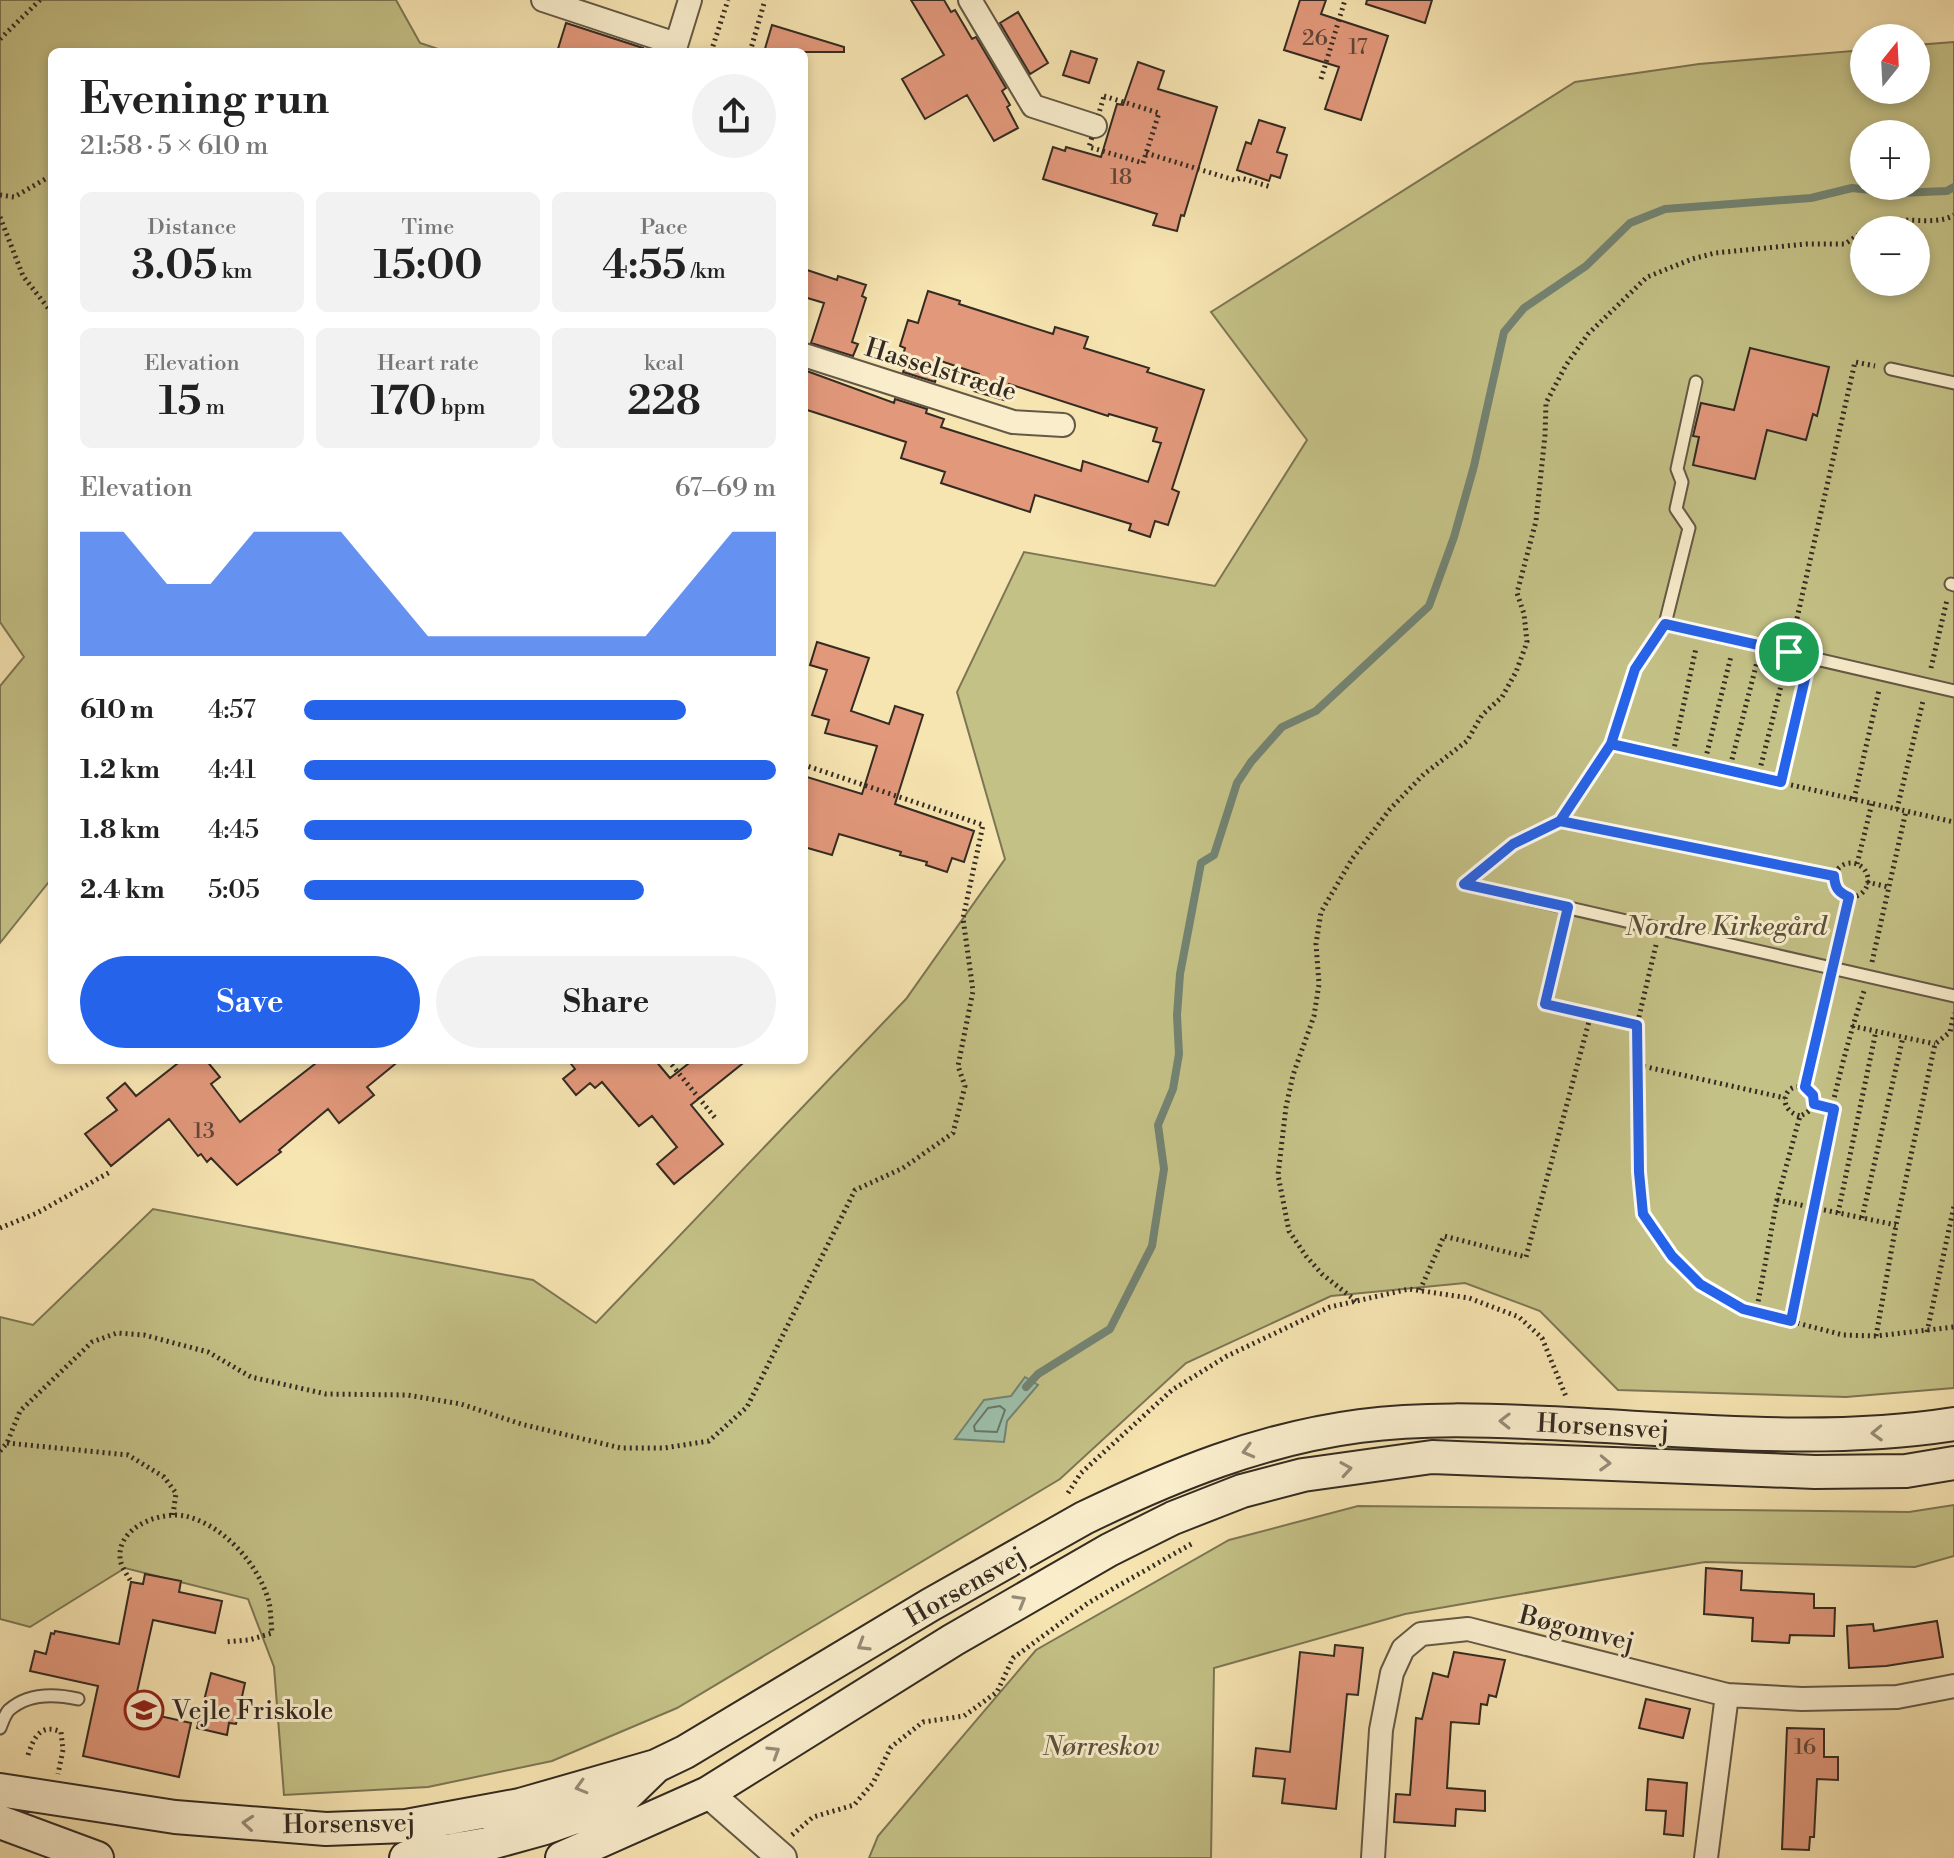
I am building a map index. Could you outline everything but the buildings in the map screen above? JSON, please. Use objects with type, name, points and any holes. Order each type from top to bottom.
[{"type":"main road","name":"Horsensvej","points":[[0,1790],[175,1817],[326,1829],[406,1826],[520,1805],[656,1766],[1084,1518],[1158,1482],[1256,1449],[1359,1426],[1429,1421],[1508,1421],[1816,1435],[1906,1432],[1954,1424]]},
{"type":"main road","name":"Horsensvej","points":[[562,1858],[708,1793],[953,1640],[1109,1550],[1173,1518],[1242,1491],[1303,1475],[1432,1457],[1815,1472],[1906,1471],[1954,1463]]},
{"type":"main road","points":[[406,1858],[516,1836],[619,1802],[656,1766]]},
{"type":"main road","points":[[0,1822],[97,1858]]},
{"type":"street","points":[[543,0],[675,48],[690,0]]},
{"type":"street","points":[[970,0],[1033,106],[1095,126]]},
{"type":"street","name":"Hasselstræde","points":[[808,356],[1013,422],[1063,425]]},
{"type":"street","name":"Bøgomvej","points":[[1373,1858],[1381,1730],[1392,1673],[1403,1649],[1421,1634],[1468,1629],[1727,1695],[1802,1699],[1897,1697],[1954,1686]]},
{"type":"street","points":[[1706,1858],[1727,1695]]},
{"type":"street","points":[[708,1793],[777,1855]]},
{"type":"lane","points":[[1891,369],[1954,383]]},
{"type":"lane","points":[[1696,382],[1677,469],[1682,482],[1676,509],[1689,528],[1665,624],[1954,691]]},
{"type":"lane","points":[[1464,884],[1954,996]]},
{"type":"lane","points":[[0,1728],[7,1711],[33,1698],[56,1694],[78,1699]]},
{"type":"path","points":[[0,39],[40,0]]},
{"type":"path","points":[[712,48],[728,0]]},
{"type":"path","points":[[751,48],[765,0]]},
{"type":"path","points":[[1321,79],[1345,0]]},
{"type":"path","points":[[1104,96],[1159,113],[1143,163],[1089,147],[1095,126],[1104,96]]},
{"type":"path","points":[[1146,153],[1234,180],[1241,178],[1271,187]]},
{"type":"path","points":[[0,195],[14,197],[47,178]]},
{"type":"path","points":[[1930,220],[1944,221],[1954,215]]},
{"type":"path","points":[[0,217],[23,276],[48,308]]},
{"type":"path","points":[[1356,1301],[1322,1274],[1289,1231],[1278,1175],[1293,1075],[1314,1016],[1319,984],[1316,944],[1321,912],[1352,859],[1390,809],[1424,774],[1467,741],[1482,715],[1502,697],[1516,672],[1527,642],[1524,614],[1517,593],[1536,521],[1546,403],[1566,365],[1588,334],[1647,277],[1715,253],[1806,244],[1845,244],[1850,240]]},
{"type":"path","points":[[1758,777],[1855,362],[1891,369]]},
{"type":"path","points":[[1464,884],[1513,844],[1560,821],[1611,744],[1635,669],[1665,624]]},
{"type":"path","points":[[1672,758],[1700,631]]},
{"type":"path","points":[[1704,765],[1736,640]]},
{"type":"path","points":[[1729,771],[1761,646]]},
{"type":"path","points":[[1781,782],[1810,657]]},
{"type":"path","points":[[1854,799],[1883,674]]},
{"type":"path","points":[[1611,744],[1954,822]]},
{"type":"path","points":[[0,1451],[7,1443],[20,1411],[92,1342],[117,1333],[144,1335],[208,1352],[251,1377],[326,1394],[407,1395],[461,1404],[521,1424],[621,1448],[664,1448],[709,1441],[747,1407],[855,1190],[903,1168],[953,1133],[965,1086],[958,1066],[973,991],[963,918],[983,825],[808,766]]},
{"type":"path","points":[[1857,864],[1872,803]]},
{"type":"path","points":[[1791,1321],[1812,1207],[1852,1026],[1869,976],[1906,811]]},
{"type":"path","points":[[1560,821],[1834,876]]},
{"type":"path","points":[[1847,863],[1857,864],[1863,869],[1867,882],[1863,891],[1849,897],[1835,887],[1834,876],[1839,867],[1847,863]]},
{"type":"path","points":[[1867,882],[1888,887]]},
{"type":"path","points":[[1805,1087],[1849,897]]},
{"type":"path","points":[[1568,907],[1545,1004],[1637,1025]]},
{"type":"path","points":[[1660,928],[1637,1025],[1639,1172],[1643,1214],[1672,1256],[1700,1284],[1743,1309],[1843,1335],[1876,1336],[1954,1327]]},
{"type":"path","points":[[1876,1336],[1935,1044],[1950,1032],[1954,1013]]},
{"type":"path","points":[[1420,1290],[1444,1236],[1526,1257],[1591,1014]]},
{"type":"path","points":[[1852,1026],[1935,1044]]},
{"type":"path","points":[[1838,1213],[1876,1031]]},
{"type":"path","points":[[1862,1218],[1903,1037]]},
{"type":"path","points":[[671,1064],[716,1119]]},
{"type":"path","points":[[1638,1065],[1785,1098]]},
{"type":"path","points":[[1797,1086],[1805,1087],[1813,1095],[1814,1104],[1810,1112],[1800,1116],[1791,1113],[1786,1107],[1785,1098],[1789,1090],[1797,1086]]},
{"type":"path","points":[[1814,1104],[1834,1109]]},
{"type":"path","points":[[1756,1313],[1777,1200],[1800,1116]]},
{"type":"path","points":[[0,1228],[37,1213],[110,1172]]},
{"type":"path","points":[[1777,1200],[1896,1225]]},
{"type":"path","points":[[1927,1332],[1954,1206]]},
{"type":"path","points":[[1065,1498],[1081,1473],[1172,1390],[1240,1350],[1330,1307],[1409,1289],[1469,1298],[1519,1317],[1542,1338],[1569,1403]]},
{"type":"path","points":[[7,1443],[128,1455],[164,1477],[176,1493],[173,1515]]},
{"type":"path","points":[[130,1580],[120,1561],[120,1547],[132,1529],[160,1515],[185,1516],[213,1529],[236,1548],[259,1574],[270,1605],[272,1633],[249,1640],[225,1642]]},
{"type":"path","points":[[777,1855],[813,1817],[854,1805],[873,1783],[891,1747],[923,1722],[964,1716],[997,1692],[1013,1658],[1088,1603],[1200,1539]]},
{"type":"path","points":[[28,1755],[40,1731],[52,1728],[61,1732],[63,1750],[57,1781]]},
{"type":"green space","points":[[0,0],[396,0],[420,43],[435,48],[48,48],[48,883],[0,943],[0,686],[24,657],[0,622]]},
{"type":"green space","name":"Nordre Kirkegård","points":[[1954,42],[1954,1388],[1846,1397],[1618,1390],[1540,1311],[1465,1283],[1331,1296],[1186,1363],[1060,1479],[677,1708],[552,1761],[428,1787],[284,1795],[274,1667],[248,1599],[125,1568],[30,1627],[0,1619],[0,1317],[33,1325],[153,1209],[533,1280],[596,1323],[906,999],[1005,859],[957,692],[1024,552],[1215,586],[1307,440],[1211,312],[1575,82],[1699,64],[1850,51],[1850,104],[1930,104],[1930,44]]},
{"type":"green space","name":"Nørreskov","points":[[1954,1505],[1954,1556],[1915,1567],[1705,1562],[1405,1614],[1214,1668],[1211,1858],[869,1858],[878,1836],[1036,1650],[1229,1540],[1358,1506],[1909,1512]]},
{"type":"water","points":[[1025,1377],[1038,1385],[1007,1421],[1004,1442],[955,1439],[984,1400],[1011,1396]]},
{"type":"waterway","points":[[1026,1387],[1038,1374],[1110,1329],[1152,1246],[1164,1169],[1158,1125],[1173,1089],[1179,1054],[1177,1015],[1180,974],[1201,863],[1214,855],[1237,783],[1282,727],[1316,711],[1429,606],[1454,537],[1474,466],[1504,332],[1524,308],[1586,266],[1630,223],[1665,209],[1811,198],[1852,188],[1899,193],[1947,191],[1954,187]]},
{"type":"place","name":"Vejle Friskole","points":[[144,1710]]},
{"type":"route","points":[[1789,652],[1665,624],[1635,669],[1611,744],[1560,821],[1513,844],[1464,884],[1568,907],[1545,1004],[1637,1025],[1639,1172],[1643,1214],[1672,1256],[1700,1284],[1743,1309],[1791,1321],[1834,1109],[1814,1104],[1813,1095],[1805,1087],[1849,897],[1835,887],[1834,876],[1560,821],[1611,744],[1781,782],[1810,657],[1789,652]]}]
